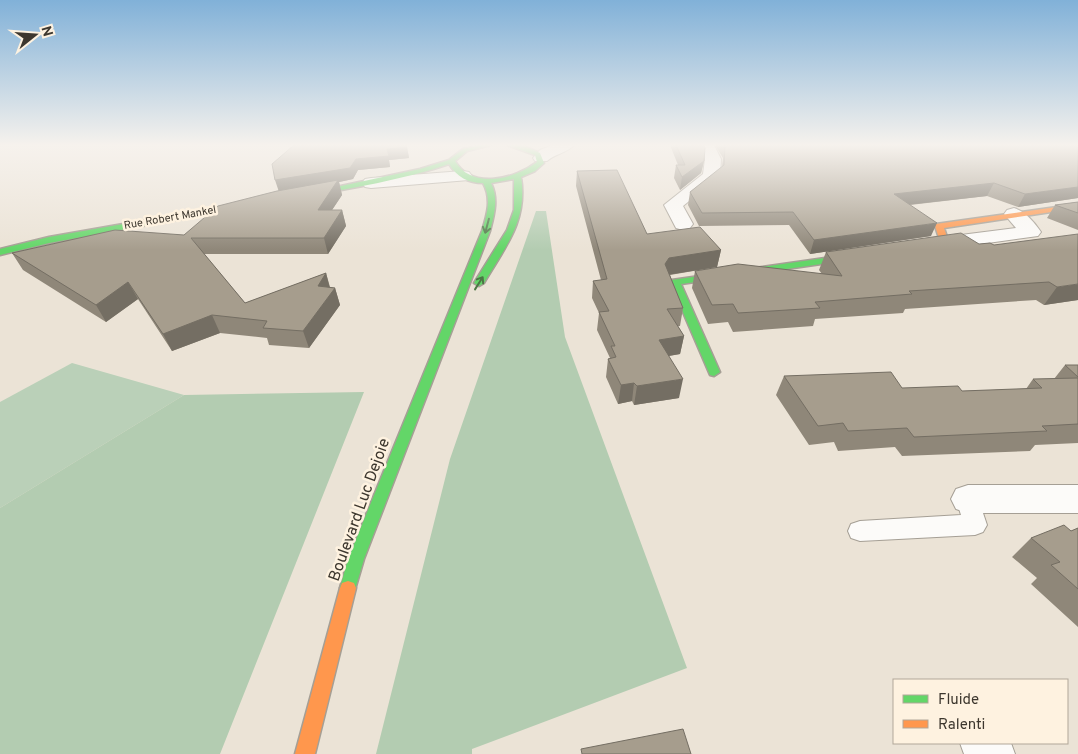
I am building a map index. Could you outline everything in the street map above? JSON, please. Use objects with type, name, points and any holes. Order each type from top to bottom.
[{"type":"main road","points":[[296,196],[384,180]]},
{"type":"main road","name":"Boulevard Luc Dejoie","points":[[305,754],[356,559],[486,231],[493,192],[485,180]]},
{"type":"main road","name":"Boulevard Luc Dejoie","points":[[444,340],[512,230],[518,210],[518,180]]},
{"type":"main road","name":"Rue Robert Mankel","points":[[0,252],[49,240],[258,202]]},
{"type":"main road","points":[[1014,214],[1078,206]]},
{"type":"main road","points":[[906,249],[945,243]]},
{"type":"main road","points":[[714,372],[675,282],[868,254]]},
{"type":"street","points":[[371,183],[408,180]]},
{"type":"street","points":[[683,224],[673,205],[706,180]]},
{"type":"street","points":[[945,243],[1031,232],[1014,214]]},
{"type":"street","points":[[968,499],[1078,499]]},
{"type":"street","points":[[984,744],[992,754]]},
{"type":"lane","points":[[860,531],[975,525],[968,499]]},
{"type":"green space","points":[[536,211],[546,211],[565,337],[687,668],[472,749],[472,754],[376,754],[450,459]]},
{"type":"green space","points":[[72,363],[184,395],[0,508],[0,402]]},
{"type":"green space","points":[[364,392],[220,754],[0,754],[0,508],[184,395]]},
{"type":"building","points":[[338,180],[318,210],[342,210],[324,238],[191,238],[245,303],[326,273],[318,286],[335,288],[303,331],[263,328],[267,321],[212,315],[163,334],[128,282],[96,305],[12,253],[115,230],[184,235],[218,206],[277,191]]},
{"type":"building","points":[[580,180],[622,180],[647,234],[700,227],[721,250],[669,258],[665,264],[683,308],[667,309],[684,336],[659,340],[683,379],[637,386],[634,383],[621,385],[608,359],[616,357],[611,346],[615,346],[599,312],[609,311],[593,281],[607,279]]},
{"type":"building","points":[[705,180],[1078,180],[1078,187],[1025,194],[994,183],[894,194],[937,223],[814,240],[793,212],[702,213],[690,192]]},
{"type":"building","points":[[1078,202],[1078,213],[1055,205]]},
{"type":"building","points":[[961,233],[979,244],[990,243],[994,245],[1078,234],[1078,284],[1057,287],[1049,282],[909,291],[912,294],[815,302],[820,308],[738,313],[733,304],[712,305],[695,271],[738,264],[842,276],[826,252]]},
{"type":"building","points":[[1065,365],[1078,365],[1078,377]]},
{"type":"building","points":[[891,372],[902,388],[958,386],[962,391],[1042,388],[1033,379],[1078,378],[1078,424],[1042,426],[1047,431],[914,437],[907,428],[848,431],[843,423],[818,426],[784,376]]},
{"type":"building","points":[[1064,525],[1071,531],[1078,528],[1078,589],[1051,565],[1060,562],[1031,538]]},
{"type":"building","points":[[683,729],[691,754],[582,754],[581,749]]},
{"type":"traffic: fast","points":[[303,195],[383,180]]},
{"type":"traffic: fast","points":[[477,180],[499,180]]},
{"type":"traffic: fast","points":[[348,588],[356,559],[486,231],[492,198],[489,186],[485,180]]},
{"type":"traffic: fast","points":[[479,283],[511,230],[518,210],[518,180]]},
{"type":"traffic: fast","points":[[0,252],[49,240],[249,204]]},
{"type":"traffic: fast","points":[[714,372],[675,282],[860,256]]},
{"type":"traffic: slow","points":[[915,248],[945,243],[939,226],[1078,206]]},
{"type":"traffic: slow","points":[[305,754],[348,588]]}]
